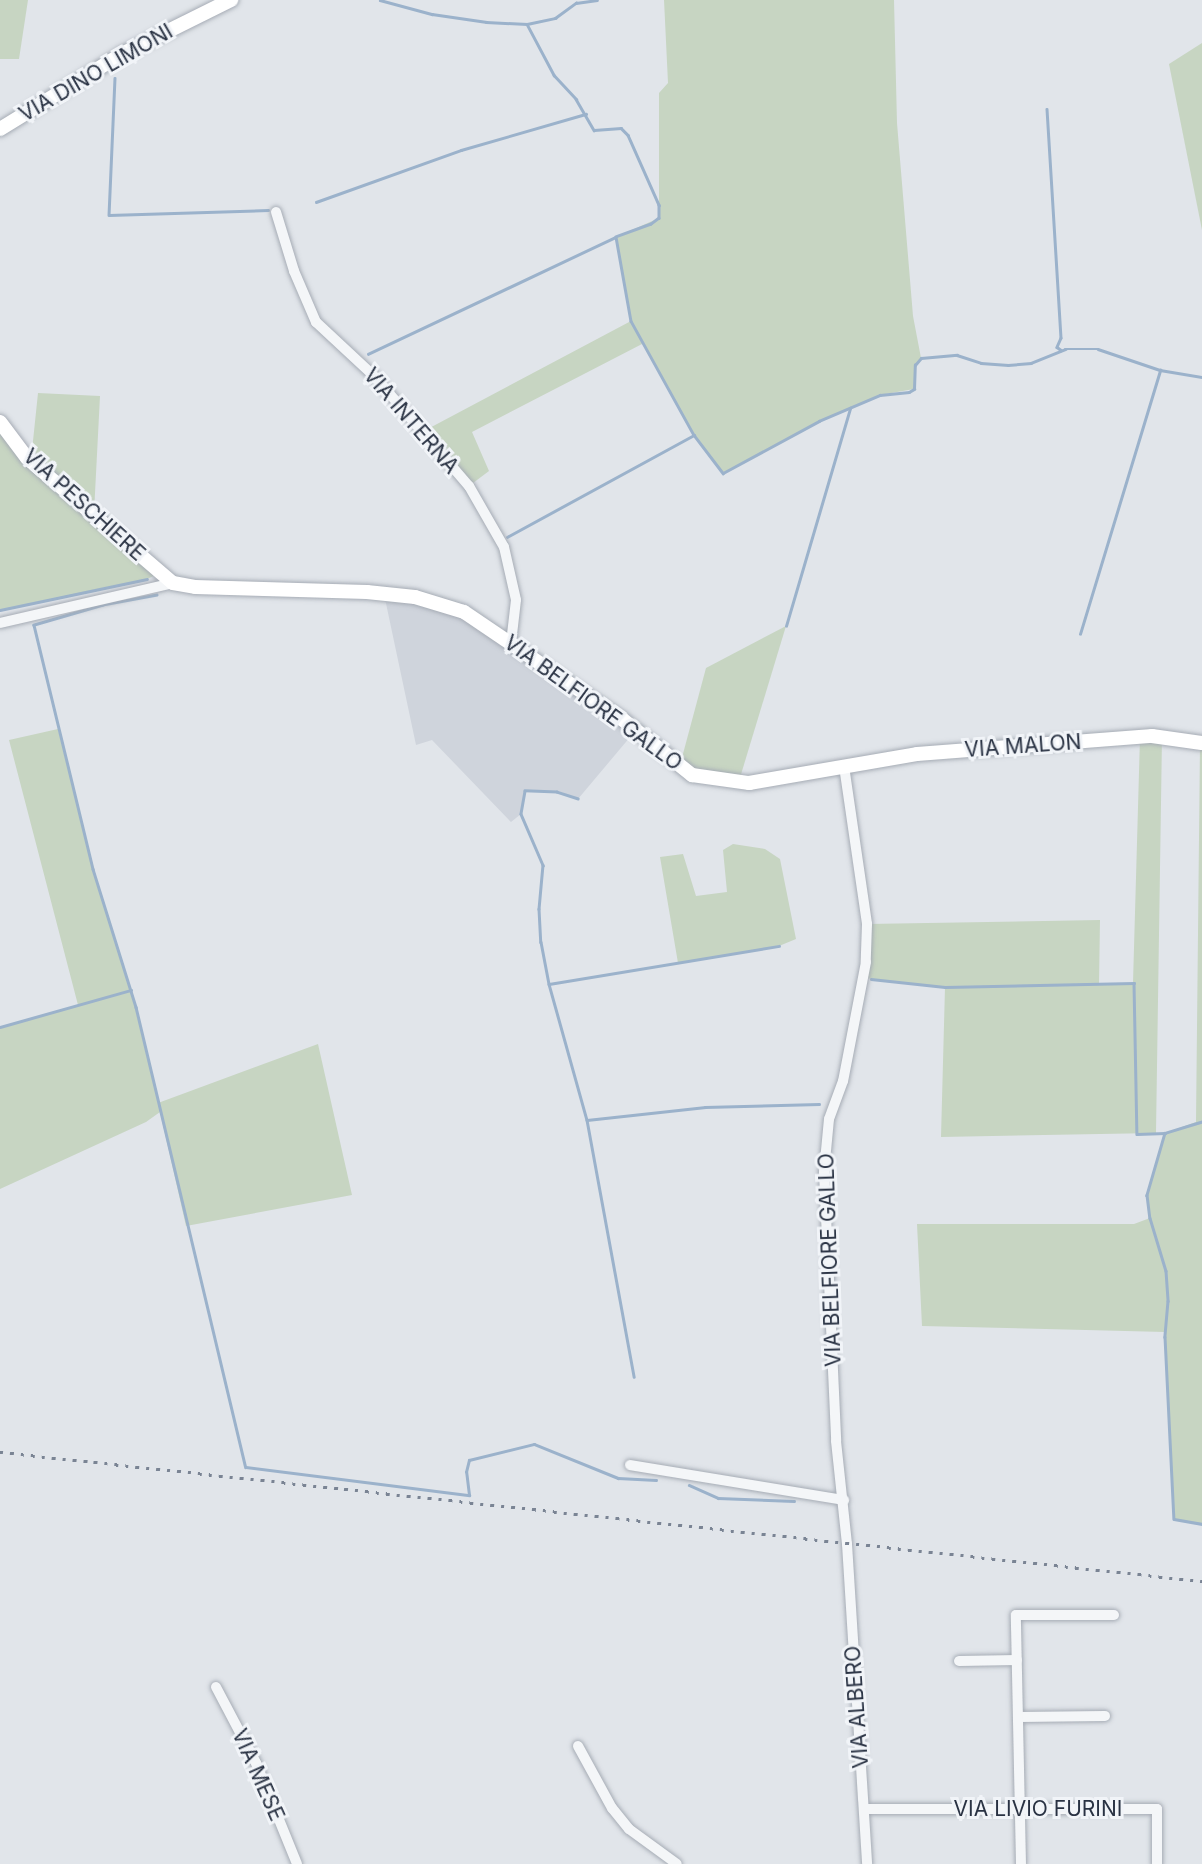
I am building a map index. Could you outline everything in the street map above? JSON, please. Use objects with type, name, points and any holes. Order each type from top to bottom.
[{"type":"street","name":"VIA DINO LIMONI","points":[[0,130],[122,54],[231,0]]},
{"type":"street","name":"VIA INTERNA","points":[[276,212],[294,271],[316,322],[376,378],[469,486],[504,547],[516,600],[511,643]]},
{"type":"street","name":"VIA PESCHIERE","points":[[0,422],[27,458],[173,583]]},
{"type":"street","name":"VIA PESCHIERE","points":[[0,623],[173,583],[195,587]]},
{"type":"street","name":"VIA BELFIORE GALLO","points":[[195,587],[368,592],[415,597],[464,612],[622,719],[692,775],[749,783],[844,766],[867,924],[865,978],[843,1082],[829,1119],[824,1172],[836,1441],[848,1550]]},
{"type":"street","name":"VIA MALON","points":[[844,766],[913,755],[1152,736],[1202,743]]},
{"type":"street","points":[[630,1465],[844,1500]]},
{"type":"street","name":"VIA ALBERO","points":[[848,1550],[867,1864]]},
{"type":"street","points":[[1021,1864],[1016,1615],[1114,1615]]},
{"type":"street","points":[[959,1661],[1017,1660]]},
{"type":"street","name":"VIA MESE","points":[[216,1687],[256,1763],[297,1864]]},
{"type":"street","points":[[1018,1717],[1105,1716]]},
{"type":"street","points":[[578,1746],[612,1808],[629,1829],[677,1864]]},
{"type":"street","name":"VIA LIVIO FURINI","points":[[864,1810],[1157,1809],[1157,1864]]},
{"type":"shaded area","points":[[384,594],[464,612],[636,730],[578,799],[557,792],[525,791],[521,814],[511,822],[432,740],[416,745]]},
{"type":"green space","points":[[0,0],[28,0],[19,59],[0,59]]},
{"type":"green space","points":[[664,0],[894,0],[897,123],[913,316],[921,358],[915,365],[914,389],[880,395],[819,421],[723,473],[694,435],[644,343],[472,432],[489,471],[469,486],[422,432],[631,321],[616,237],[659,218],[659,93],[668,83]]},
{"type":"green space","points":[[1202,43],[1202,230],[1169,64]]},
{"type":"green space","points":[[38,393],[100,396],[94,513],[160,573],[147,579],[0,610],[0,422],[31,460]]},
{"type":"green space","points":[[786,626],[739,781],[680,765],[706,668]]},
{"type":"green space","points":[[58,729],[93,869],[131,990],[158,1103],[318,1044],[352,1195],[186,1226],[160,1112],[146,1122],[0,1189],[0,1027],[78,1005],[9,740]]},
{"type":"green space","points":[[1140,737],[1162,737],[1156,1133],[941,1137],[945,987],[865,978],[867,924],[1100,920],[1099,984],[1133,983]]},
{"type":"green space","points":[[1200,743],[1202,1524],[1174,1519],[1165,1332],[922,1326],[917,1224],[1134,1224],[1150,1218],[1147,1195],[1165,1133],[1196,1122]]},
{"type":"green space","points":[[733,844],[765,849],[780,859],[796,939],[779,946],[678,963],[660,857],[683,854],[696,896],[727,892],[723,850]]},
{"type":"waterway","points":[[380,0],[432,14],[486,22],[527,24],[554,75],[576,99],[594,130],[621,128],[628,135],[659,205],[659,218],[651,224],[616,237],[631,321],[694,435],[723,473],[819,421],[880,395],[909,392],[914,389],[915,365],[921,358],[957,355],[981,363],[1008,365],[1031,363],[1065,349],[1098,349],[1160,370],[1202,377]]},
{"type":"waterway","points":[[527,24],[555,18],[576,3],[597,0]]},
{"type":"waterway","points":[[115,78],[109,215],[268,210]]},
{"type":"waterway","points":[[1047,109],[1061,338],[1057,347],[1061,350]]},
{"type":"waterway","points":[[316,202],[461,150],[586,114]]},
{"type":"waterway","points":[[368,354],[615,237]]},
{"type":"waterway","points":[[1080,634],[1160,370]]},
{"type":"waterway","points":[[786,626],[850,408]]},
{"type":"waterway","points":[[507,537],[694,435]]},
{"type":"waterway","points":[[0,610],[147,579]]},
{"type":"waterway","points":[[157,595],[103,605],[34,625],[93,869],[136,1007],[246,1467],[469,1495],[466,1472],[469,1460],[534,1444],[618,1478],[656,1480]]},
{"type":"waterway","points":[[578,799],[557,792],[525,791],[521,814],[543,865],[539,909],[541,942],[549,984],[587,1120],[634,1377]]},
{"type":"waterway","points":[[549,984],[779,946]]},
{"type":"waterway","points":[[871,979],[945,987],[1134,983],[1137,1134],[1165,1133]]},
{"type":"waterway","points":[[0,1027],[131,990]]},
{"type":"waterway","points":[[587,1120],[705,1107],[819,1104]]},
{"type":"waterway","points":[[1202,1122],[1165,1133],[1147,1195],[1150,1218],[1166,1271],[1168,1301],[1165,1337],[1174,1519],[1202,1524]]},
{"type":"waterway","points":[[689,1485],[718,1498],[794,1501]]},
{"type":"railway","points":[[0,1452],[1202,1581]]}]
